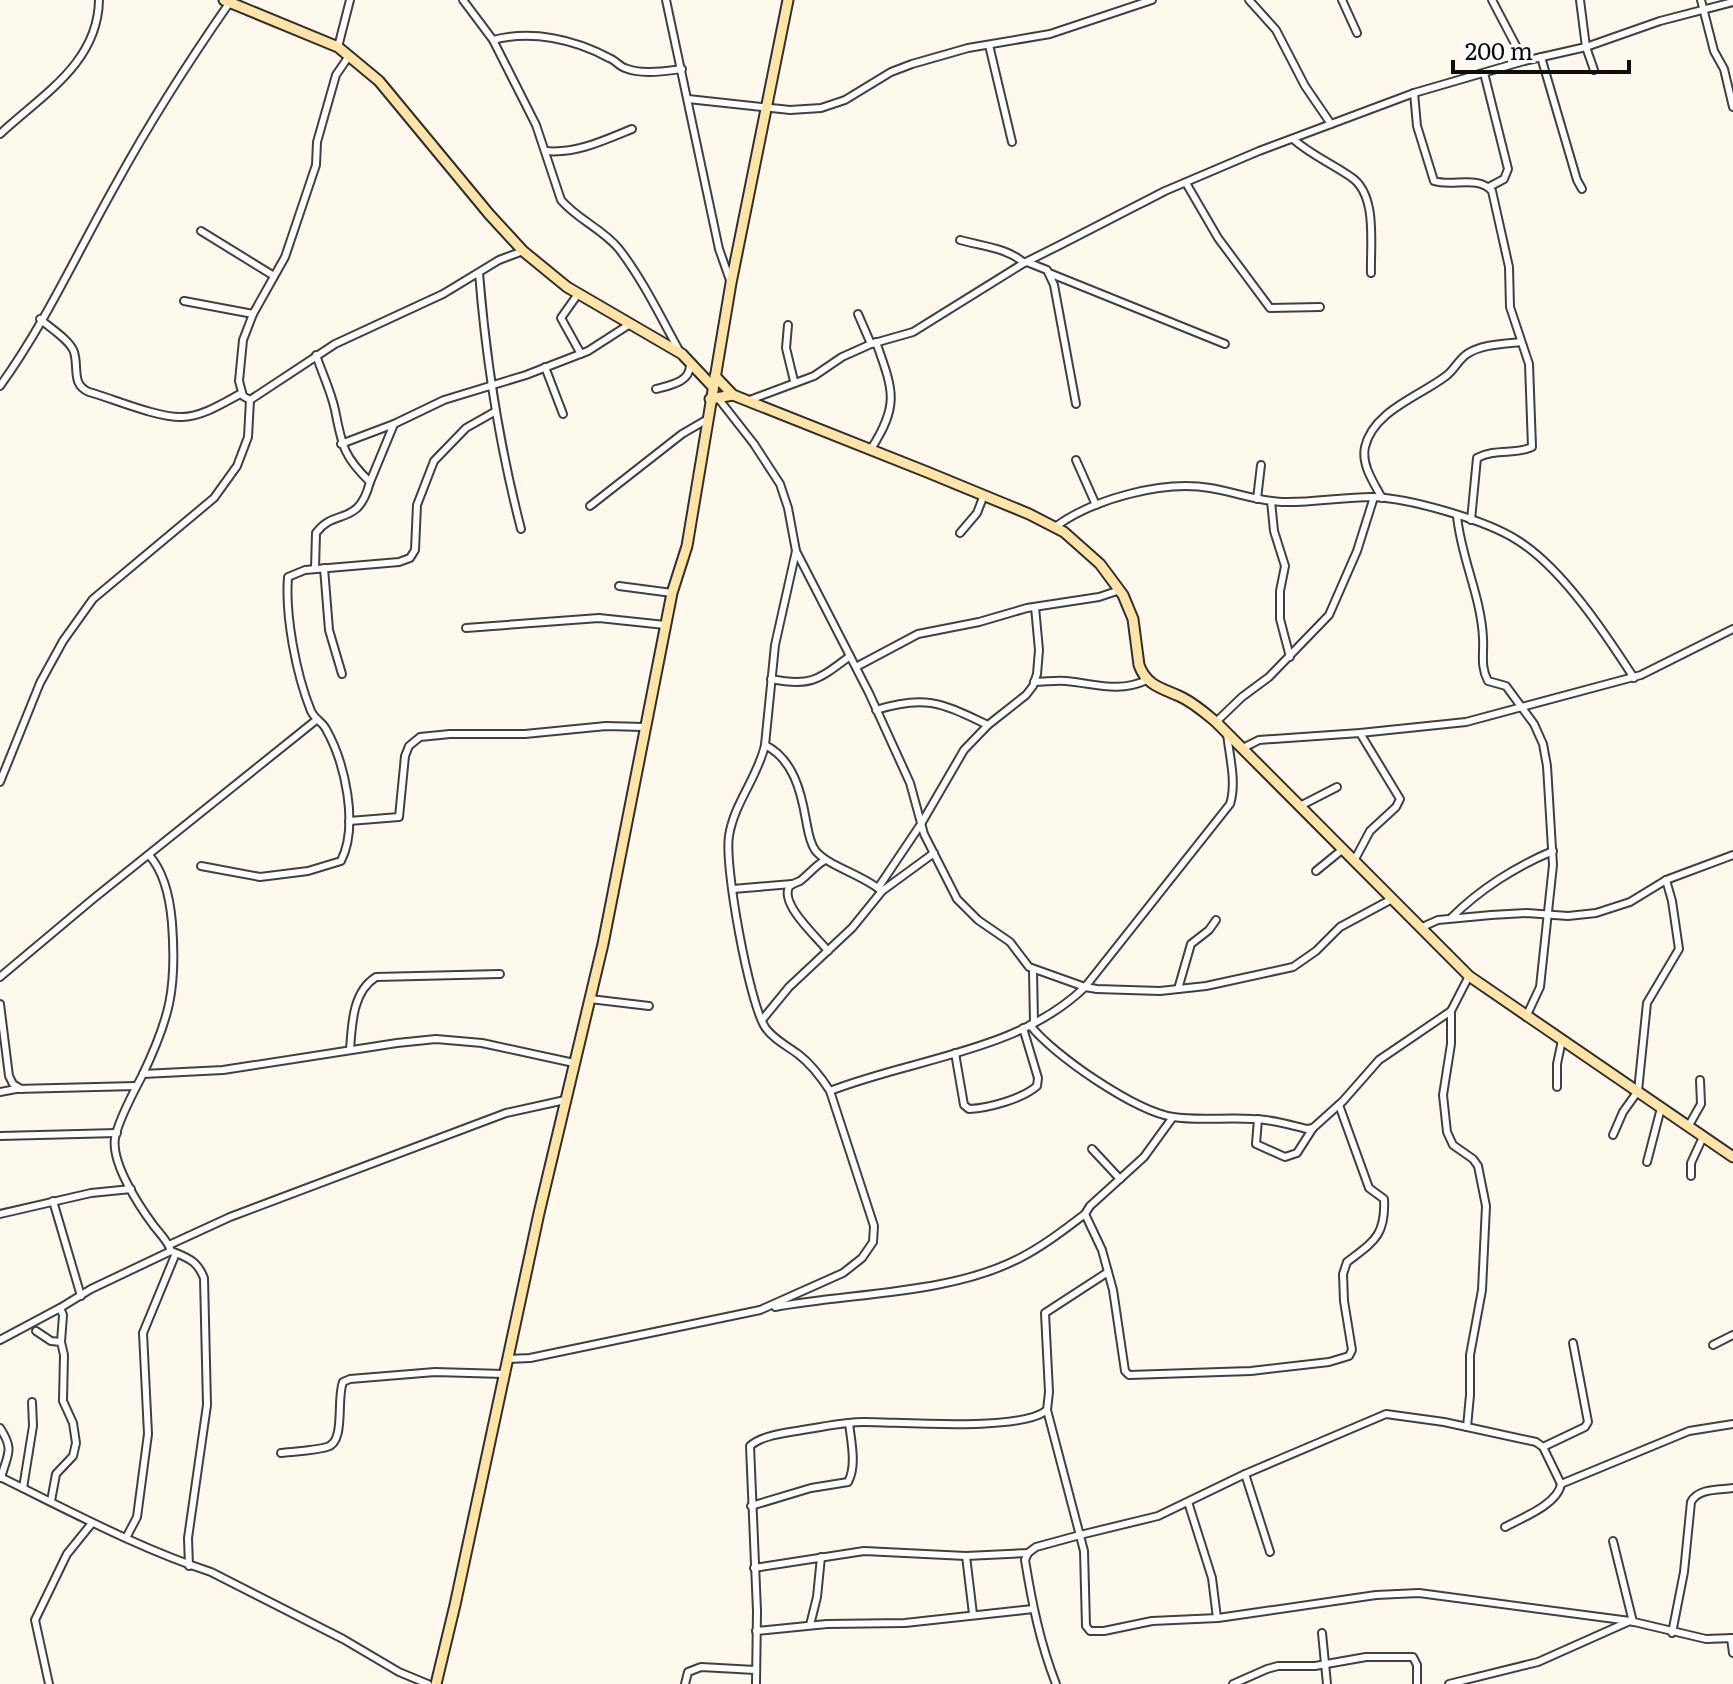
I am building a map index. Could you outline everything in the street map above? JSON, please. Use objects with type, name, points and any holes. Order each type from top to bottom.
[{"type":"main road","points":[[436,1684],[618,871],[672,593],[687,546],[731,283],[788,0]]},
{"type":"main road","points":[[227,1],[338,47],[387,90],[523,251],[578,294],[682,354],[690,365],[715,377],[733,395],[984,495],[1055,527],[1081,545],[1120,590],[1133,619],[1139,665],[1147,680],[1200,708],[1216,722],[1469,976],[1732,1155]]},
{"type":"main road","points":[[690,365],[715,377]]},
{"type":"main road","points":[[714,398],[733,395]]},
{"type":"street","points":[[0,134],[82,56],[97,26],[99,0]]},
{"type":"street","points":[[338,47],[350,0]]},
{"type":"street","points":[[463,0],[493,40],[536,125],[561,200],[618,248],[682,354]]},
{"type":"street","points":[[666,0],[719,249],[731,283]]},
{"type":"street","points":[[688,99],[807,111],[833,104],[912,64],[940,54],[1050,34],[1152,0]]},
{"type":"street","points":[[1249,0],[1276,30],[1298,75],[1331,124]]},
{"type":"street","points":[[1342,0],[1357,33]]},
{"type":"street","points":[[1492,0],[1524,61]]},
{"type":"street","points":[[1580,0],[1586,47],[1594,70]]},
{"type":"street","points":[[1701,0],[1733,107]]},
{"type":"street","points":[[0,385],[20,358],[116,184],[227,1]]},
{"type":"street","points":[[747,401],[824,371],[842,357],[874,343],[913,332],[1025,263],[1165,191],[1293,139],[1414,93],[1524,61],[1586,47],[1660,21],[1733,2]]},
{"type":"street","points":[[493,40],[538,35],[580,45],[625,68],[682,69]]},
{"type":"street","points":[[989,45],[1012,142]]},
{"type":"street","points":[[250,400],[242,393],[239,381],[243,340],[253,314],[285,257],[316,165],[317,142],[336,75],[349,56]]},
{"type":"street","points":[[1541,57],[1582,189]]},
{"type":"street","points":[[1414,93],[1417,126],[1434,181],[1473,182],[1489,187],[1504,179],[1508,169],[1484,73]]},
{"type":"street","points":[[546,151],[560,153],[576,149],[632,129]]},
{"type":"street","points":[[1293,139],[1313,155],[1354,178],[1363,190],[1368,203],[1371,273]]},
{"type":"street","points":[[1186,183],[1218,238],[1270,308],[1320,307]]},
{"type":"street","points":[[1471,520],[1477,458],[1497,451],[1532,447],[1529,364],[1510,307],[1509,267],[1489,187]]},
{"type":"street","points":[[201,231],[274,276]]},
{"type":"street","points":[[960,240],[1004,251],[1025,263],[1225,344]]},
{"type":"street","points":[[250,400],[316,355],[443,294],[499,260],[523,251]]},
{"type":"street","points":[[479,273],[501,453],[521,529]]},
{"type":"street","points":[[1049,273],[1059,305],[1076,404]]},
{"type":"street","points":[[578,294],[561,318],[581,354]]},
{"type":"street","points":[[184,301],[253,314]]},
{"type":"street","points":[[858,314],[874,343],[892,394],[885,425],[871,449]]},
{"type":"street","points":[[40,319],[73,350],[77,384],[89,392],[182,418],[194,416],[242,393]]},
{"type":"street","points":[[341,444],[394,424],[417,411],[581,354],[607,341],[630,324]]},
{"type":"street","points":[[788,325],[786,348],[794,381]]},
{"type":"street","points":[[1382,498],[1366,467],[1364,451],[1369,434],[1387,415],[1448,375],[1467,354],[1492,345],[1521,342]]},
{"type":"street","points":[[316,355],[335,408],[341,444],[353,465],[370,482]]},
{"type":"street","points":[[656,389],[686,377],[690,373],[690,365]]},
{"type":"street","points":[[545,367],[563,414]]},
{"type":"street","points":[[714,398],[754,444],[780,484],[796,551],[856,667],[910,783],[921,824],[964,908],[1010,942],[1033,970],[1085,987],[1160,991],[1206,986],[1293,967],[1316,951],[1340,927],[1392,899]]},
{"type":"street","points":[[0,782],[40,683],[63,641],[93,599],[214,498],[237,466],[248,437],[250,400]]},
{"type":"street","points":[[201,866],[260,877],[308,871],[341,861],[349,821],[348,793],[341,765],[325,727],[315,721],[310,709],[292,641],[288,581],[291,574],[315,569],[399,562],[410,558],[415,550],[417,505],[434,461],[466,428],[496,411]]},
{"type":"street","points":[[590,506],[682,434],[706,420]]},
{"type":"street","points":[[315,569],[316,533],[327,522],[352,514],[364,502],[394,424]]},
{"type":"street","points":[[1076,460],[1096,505]]},
{"type":"street","points":[[1257,499],[1261,465]]},
{"type":"street","points":[[1055,527],[1073,514],[1096,505],[1146,491],[1187,486],[1208,487],[1271,501],[1315,502],[1374,497],[1432,507],[1516,539],[1534,552],[1605,632],[1634,678]]},
{"type":"street","points":[[960,533],[977,513],[984,495]]},
{"type":"street","points":[[1216,722],[1290,657],[1329,615],[1337,603],[1374,497]]},
{"type":"street","points":[[1271,501],[1274,531],[1285,566],[1280,591],[1280,619],[1290,657]]},
{"type":"street","points":[[1457,516],[1479,604],[1483,672],[1488,681],[1506,686],[1534,724],[1543,744],[1553,851],[1540,987],[1526,1017]]},
{"type":"street","points":[[760,1310],[843,1273],[862,1258],[873,1242],[874,1226],[830,1091],[820,1075],[766,1030],[750,982],[733,889],[728,837],[737,808],[762,760],[775,645],[796,551]]},
{"type":"street","points":[[324,568],[329,630],[342,674]]},
{"type":"street","points":[[619,586],[672,593]]},
{"type":"street","points":[[856,667],[918,634],[1120,590]]},
{"type":"street","points":[[762,1020],[789,987],[852,928],[921,824],[952,766],[988,725],[1026,695],[1034,682],[1039,650],[1035,607]]},
{"type":"street","points":[[466,628],[599,618],[665,625]]},
{"type":"street","points":[[1243,748],[1259,740],[1451,724],[1521,707],[1634,678],[1733,629]]},
{"type":"street","points":[[771,679],[803,683],[814,680],[850,656]]},
{"type":"street","points":[[1034,682],[1063,681],[1116,688],[1147,680]]},
{"type":"street","points":[[876,710],[894,704],[935,702],[988,725]]},
{"type":"street","points":[[0,977],[315,721]]},
{"type":"street","points":[[349,821],[399,817],[405,756],[409,746],[420,737],[525,734],[606,726],[644,727]]},
{"type":"street","points":[[830,1091],[886,1071],[955,1053],[1029,1025],[1069,1003],[1230,804],[1233,780],[1227,733]]},
{"type":"street","points":[[1354,861],[1370,831],[1396,807],[1400,799],[1360,733]]},
{"type":"street","points":[[765,745],[778,752],[795,778],[813,847],[825,860],[857,873],[880,890]]},
{"type":"street","points":[[1300,806],[1337,787]]},
{"type":"street","points":[[1316,871],[1344,851],[1362,844]]},
{"type":"street","points":[[1451,918],[1481,892],[1553,851]]},
{"type":"street","points":[[880,890],[934,853]]},
{"type":"street","points":[[149,855],[165,883],[175,960],[169,1011],[117,1133],[117,1158],[152,1223],[172,1250],[191,1259],[204,1278],[207,1405],[188,1538],[189,1566]]},
{"type":"street","points":[[1420,928],[1451,918],[1527,913],[1581,916],[1616,908],[1666,880],[1733,855]]},
{"type":"street","points":[[733,889],[792,884],[825,860]]},
{"type":"street","points":[[1613,1135],[1623,1112],[1638,1091],[1647,1003],[1679,949],[1666,880]]},
{"type":"street","points":[[792,884],[789,896],[796,913],[828,951]]},
{"type":"street","points":[[1178,989],[1191,944],[1216,920]]},
{"type":"street","points":[[955,1053],[964,1105],[969,1109],[1030,1092],[1037,1086],[1029,1025],[1033,970]]},
{"type":"street","points":[[350,1050],[352,1015],[369,982],[376,977],[500,974]]},
{"type":"street","points":[[1467,1427],[1470,1355],[1482,1290],[1486,1206],[1478,1166],[1453,1145],[1447,1132],[1443,1095],[1451,1044],[1451,1011],[1469,976]]},
{"type":"street","points":[[590,999],[649,1006]]},
{"type":"street","points":[[0,1004],[9,1076],[13,1084],[21,1089]]},
{"type":"street","points":[[1258,1119],[1256,1144],[1285,1157],[1297,1153],[1313,1128],[1339,1105],[1379,1060],[1451,1011]]},
{"type":"street","points":[[1029,1025],[1075,1066],[1142,1107],[1173,1117],[1258,1119],[1313,1128]]},
{"type":"street","points":[[143,1074],[223,1070],[436,1039],[482,1043],[574,1063]]},
{"type":"street","points":[[1557,1087],[1557,1064],[1562,1040]]},
{"type":"street","points":[[1688,1127],[1701,1104],[1700,1080]]},
{"type":"street","points":[[0,1092],[136,1086]]},
{"type":"street","points":[[0,1340],[230,1217],[506,1113],[565,1100]]},
{"type":"street","points":[[1085,1214],[1102,1250],[1117,1308],[1125,1371],[1129,1375],[1251,1371],[1329,1362],[1349,1356],[1352,1350],[1343,1274],[1347,1262],[1376,1239],[1383,1225],[1385,1209],[1384,1199],[1369,1188],[1339,1105]]},
{"type":"street","points":[[1647,1162],[1661,1108]]},
{"type":"street","points":[[507,1359],[530,1358],[760,1310],[945,1283],[1018,1260],[1085,1214],[1144,1157],[1173,1117]]},
{"type":"street","points":[[0,1136],[117,1133]]},
{"type":"street","points":[[1691,1176],[1691,1163],[1703,1137]]},
{"type":"street","points":[[1092,1149],[1120,1179]]},
{"type":"street","points":[[0,1214],[53,1201],[131,1189]]},
{"type":"street","points":[[53,1201],[81,1296]]},
{"type":"street","points":[[126,1538],[137,1517],[148,1434],[143,1333],[172,1250]]},
{"type":"street","points":[[1108,1272],[1045,1313],[1047,1410],[1080,1535],[1085,1571],[1086,1626],[1090,1631],[1152,1621],[1217,1618],[1366,1596],[1419,1593],[1632,1621],[1706,1639],[1732,1638],[1733,1653]]},
{"type":"street","points":[[51,1501],[56,1474],[73,1456],[76,1443],[73,1423],[63,1401],[63,1315],[60,1308]]},
{"type":"street","points":[[36,1331],[51,1341],[61,1342]]},
{"type":"street","points":[[1713,1345],[1733,1335]]},
{"type":"street","points":[[1543,1447],[1585,1427],[1588,1422],[1573,1343]]},
{"type":"street","points":[[281,1453],[326,1448],[333,1444],[338,1437],[340,1390],[343,1382],[350,1379],[435,1372],[504,1374]]},
{"type":"street","points":[[23,1488],[33,1426],[32,1402]]},
{"type":"street","points":[[756,1684],[749,1454],[753,1443],[790,1432],[849,1423],[1018,1421],[1033,1418],[1047,1410]]},
{"type":"street","points":[[1056,1684],[1033,1609],[1025,1560],[1028,1553],[1036,1547],[1158,1516],[1245,1474],[1386,1414],[1516,1436],[1543,1447],[1561,1484],[1559,1492],[1505,1527]]},
{"type":"street","points":[[751,1506],[811,1488],[848,1482],[852,1474],[849,1423]]},
{"type":"street","points":[[1561,1484],[1689,1431],[1733,1424]]},
{"type":"street","points":[[0,1428],[10,1450],[0,1478],[92,1523],[189,1566],[211,1572],[343,1639],[399,1672],[428,1684]]},
{"type":"street","points":[[1245,1474],[1270,1552]]},
{"type":"street","points":[[1672,1633],[1693,1496],[1733,1488]]},
{"type":"street","points":[[1188,1502],[1212,1578],[1217,1618]]},
{"type":"street","points":[[49,1684],[35,1620],[67,1554],[92,1523]]},
{"type":"street","points":[[1613,1541],[1632,1621]]},
{"type":"street","points":[[754,1568],[886,1550],[966,1556],[1028,1553]]},
{"type":"street","points":[[966,1556],[973,1614]]},
{"type":"street","points":[[810,1625],[817,1597],[821,1557]]},
{"type":"street","points":[[756,1631],[810,1625],[905,1623],[1033,1609]]},
{"type":"street","points":[[1449,1684],[1538,1662],[1632,1621]]},
{"type":"street","points":[[1322,1633],[1327,1684]]},
{"type":"street","points":[[1233,1684],[1267,1669],[1324,1665],[1366,1657],[1413,1657],[1417,1665],[1417,1684]]},
{"type":"street","points":[[685,1684],[688,1672],[701,1667],[755,1670]]}]
